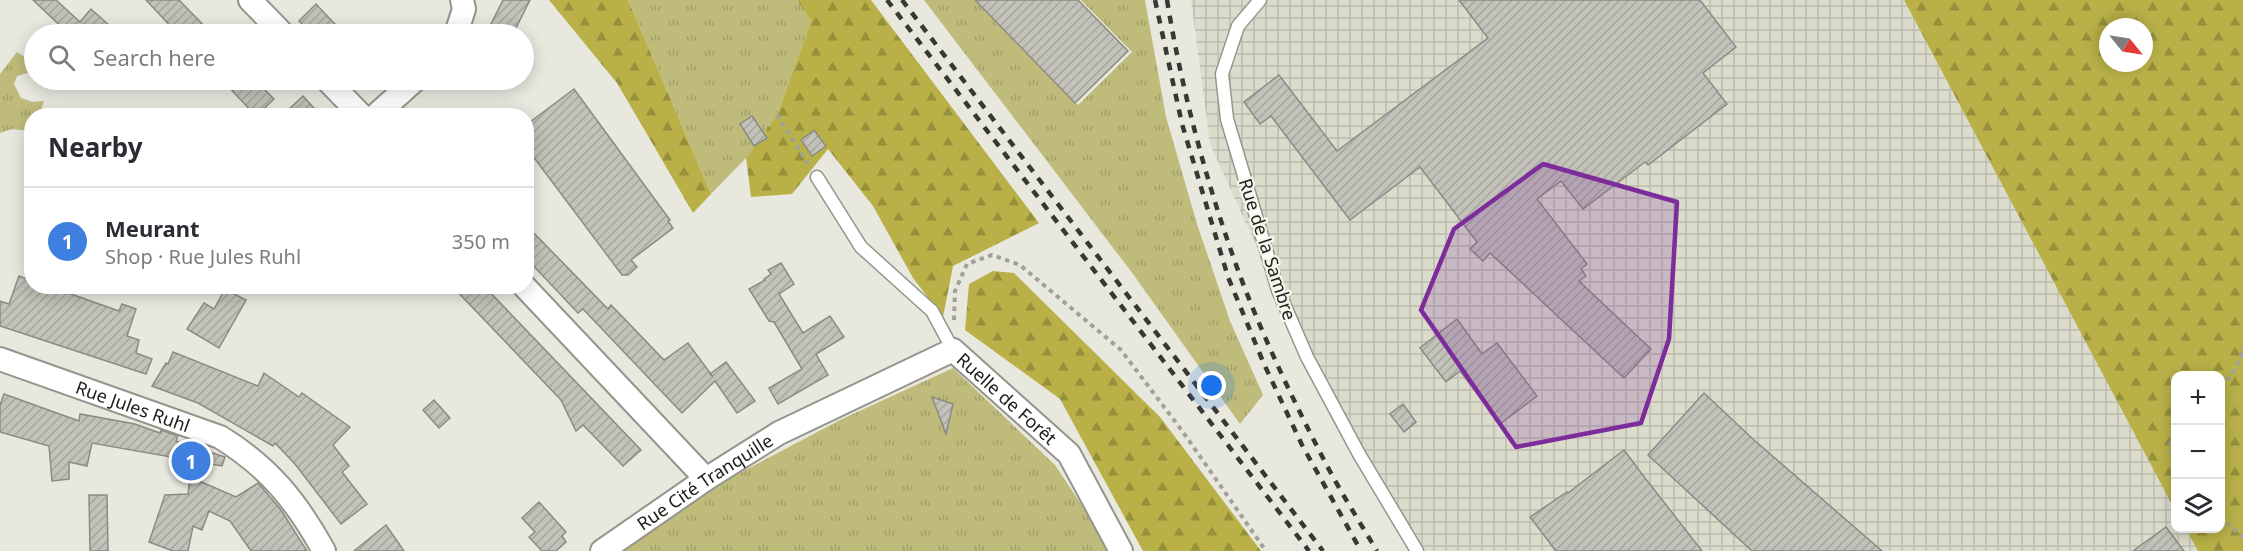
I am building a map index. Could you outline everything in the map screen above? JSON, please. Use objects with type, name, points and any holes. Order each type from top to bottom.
[{"type":"street","points":[[250,0],[273,24]]},
{"type":"street","points":[[459,24],[464,9],[462,0]]},
{"type":"street","points":[[337,90],[354,108]]},
{"type":"street","points":[[384,108],[404,90]]},
{"type":"street","points":[[532,294],[706,479]]},
{"type":"street","name":"Ruelle de Forêt","points":[[779,433],[953,350],[1069,454],[1121,551]]},
{"type":"street","name":"Rue Jules Ruhl","points":[[0,359],[220,437],[246,453],[287,493],[324,551]]},
{"type":"street","name":"Rue Cité Tranquille","points":[[602,551],[706,479],[779,433]]},
{"type":"lane","name":"Rue de la Sambre","points":[[1260,0],[1238,26],[1222,74],[1227,119],[1278,290],[1307,357],[1359,454],[1417,551]]},
{"type":"lane","points":[[817,177],[861,247],[932,311],[953,350]]},
{"type":"path","points":[[777,115],[817,177]]},
{"type":"path","points":[[953,350],[955,291],[967,264],[992,255],[1020,266],[1121,350],[1183,432],[1266,551]]},
{"type":"path","points":[[2225,383],[2243,346]]},
{"type":"path","points":[[2225,521],[2243,537]]},
{"type":"highlighted area","points":[[1543,164],[1677,202],[1669,339],[1641,423],[1516,447],[1421,310],[1454,229]]},
{"type":"shaded area","points":[[1191,0],[1904,0],[2171,500],[2171,533],[2189,533],[2199,551],[1416,551],[1307,357],[1210,144]]},
{"type":"green space","points":[[549,0],[628,0],[711,194],[693,213],[617,83]]},
{"type":"green space","points":[[628,0],[797,0],[811,21],[777,115],[746,158],[711,194]]},
{"type":"green space","points":[[797,0],[871,0],[1039,223],[953,266],[943,317],[913,278],[873,206],[828,149],[792,194],[751,197],[746,158],[777,115],[811,21]]},
{"type":"green space","points":[[924,0],[974,0],[1078,105],[1132,52],[1081,0],[1145,0],[1166,117],[1197,224],[1230,321],[1263,395],[1240,424],[1133,274]]},
{"type":"green space","points":[[1904,0],[2243,0],[2243,551],[2198,551],[2188,533],[2225,533],[2225,371],[2171,371],[2171,502]]},
{"type":"green space","points":[[17,52],[24,57],[24,74],[17,76],[14,84],[21,98],[33,102],[44,101],[42,108],[24,108],[24,130],[12,129],[0,133],[0,74]]},
{"type":"green space","points":[[993,271],[1014,273],[1160,417],[1261,551],[1143,551],[1060,399],[965,330],[969,284]]},
{"type":"green space","points":[[953,368],[1055,465],[1099,531],[1109,551],[609,551],[626,533],[840,420]]},
{"type":"building","points":[[33,0],[56,0],[80,22],[91,9],[108,24],[58,24]]},
{"type":"building","points":[[146,0],[179,0],[202,24],[169,24]]},
{"type":"building","points":[[503,0],[530,0],[518,24],[491,24]]},
{"type":"building","points":[[975,0],[1078,0],[1128,51],[1075,103]]},
{"type":"building","points":[[1459,0],[1700,0],[1736,47],[1703,73],[1727,104],[1648,165],[1645,162],[1583,209],[1561,181],[1537,199],[1587,264],[1581,269],[1586,276],[1579,281],[1651,349],[1624,378],[1490,253],[1483,261],[1470,249],[1477,242],[1420,167],[1350,220],[1271,116],[1260,124],[1244,102],[1279,75],[1337,151],[1488,38]]},
{"type":"building","points":[[316,4],[335,24],[302,24],[299,21]]},
{"type":"building","points":[[574,89],[670,220],[668,221],[673,228],[631,260],[637,267],[628,275],[622,275],[534,158],[534,119]]},
{"type":"building","points":[[231,90],[265,90],[274,99],[264,108],[248,108]]},
{"type":"building","points":[[303,96],[314,108],[290,108]]},
{"type":"building","points":[[752,116],[767,138],[754,146],[740,124]]},
{"type":"building","points":[[814,130],[826,146],[812,156],[801,140]]},
{"type":"building","points":[[534,233],[608,309],[611,305],[664,360],[688,343],[711,374],[726,362],[755,401],[737,413],[715,381],[682,413],[583,309],[578,313],[534,266]]},
{"type":"building","points":[[781,263],[794,284],[779,294],[803,333],[830,316],[844,337],[816,354],[828,375],[778,404],[769,388],[802,369],[774,322],[769,321],[749,289],[765,280],[771,274],[768,270]]},
{"type":"building","points":[[19,276],[24,278],[24,294],[71,294],[119,311],[122,304],[136,309],[127,336],[139,340],[136,353],[152,359],[146,374],[0,326],[0,301],[9,304]]},
{"type":"building","points":[[222,294],[235,294],[246,300],[219,348],[187,329],[204,303],[214,309]]},
{"type":"building","points":[[460,294],[492,294],[641,450],[623,466],[583,425],[576,431],[561,400]]},
{"type":"building","points":[[1457,319],[1482,354],[1497,343],[1537,396],[1500,424],[1460,371],[1446,382],[1420,348]]},
{"type":"building","points":[[173,352],[258,386],[264,373],[299,397],[302,393],[350,427],[333,445],[349,466],[342,472],[367,504],[341,524],[295,464],[275,443],[273,446],[198,403],[152,386],[166,363],[168,364]]},
{"type":"building","points":[[1704,393],[1754,440],[1882,551],[1752,551],[1648,455]]},
{"type":"building","points":[[4,394],[79,421],[80,414],[135,424],[160,433],[161,430],[178,436],[176,441],[225,457],[222,466],[92,443],[87,466],[69,462],[69,479],[52,481],[49,446],[0,432],[0,405]]},
{"type":"building","points":[[932,397],[953,404],[946,434]]},
{"type":"building","points":[[434,400],[450,418],[439,428],[423,410]]},
{"type":"building","points":[[1403,404],[1416,422],[1404,432],[1390,414]]},
{"type":"building","points":[[1624,450],[1702,551],[1556,551],[1530,517],[1568,493]]},
{"type":"building","points":[[190,477],[236,497],[258,483],[281,510],[307,551],[251,551],[230,521],[209,511],[202,530],[193,526],[188,551],[173,551],[149,542],[165,495],[188,494]]},
{"type":"building","points":[[89,495],[107,495],[108,551],[90,551]]},
{"type":"building","points":[[539,502],[566,532],[562,536],[566,542],[556,551],[542,551],[529,537],[535,532],[522,518]]},
{"type":"building","points":[[386,525],[404,551],[354,551]]},
{"type":"building","points":[[2166,527],[2184,551],[2133,551]]},
{"type":"railway","points":[[887,0],[1309,551]]},
{"type":"railway","points":[[902,0],[1323,551]]},
{"type":"railway","points":[[1155,0],[1182,124],[1228,277],[1264,364],[1302,445],[1361,551]]},
{"type":"railway","points":[[1167,0],[1180,69],[1197,138],[1216,206],[1248,297],[1324,460],[1377,551]]},
{"type":"place","name":"Meurant","points":[[191,461]]}]
